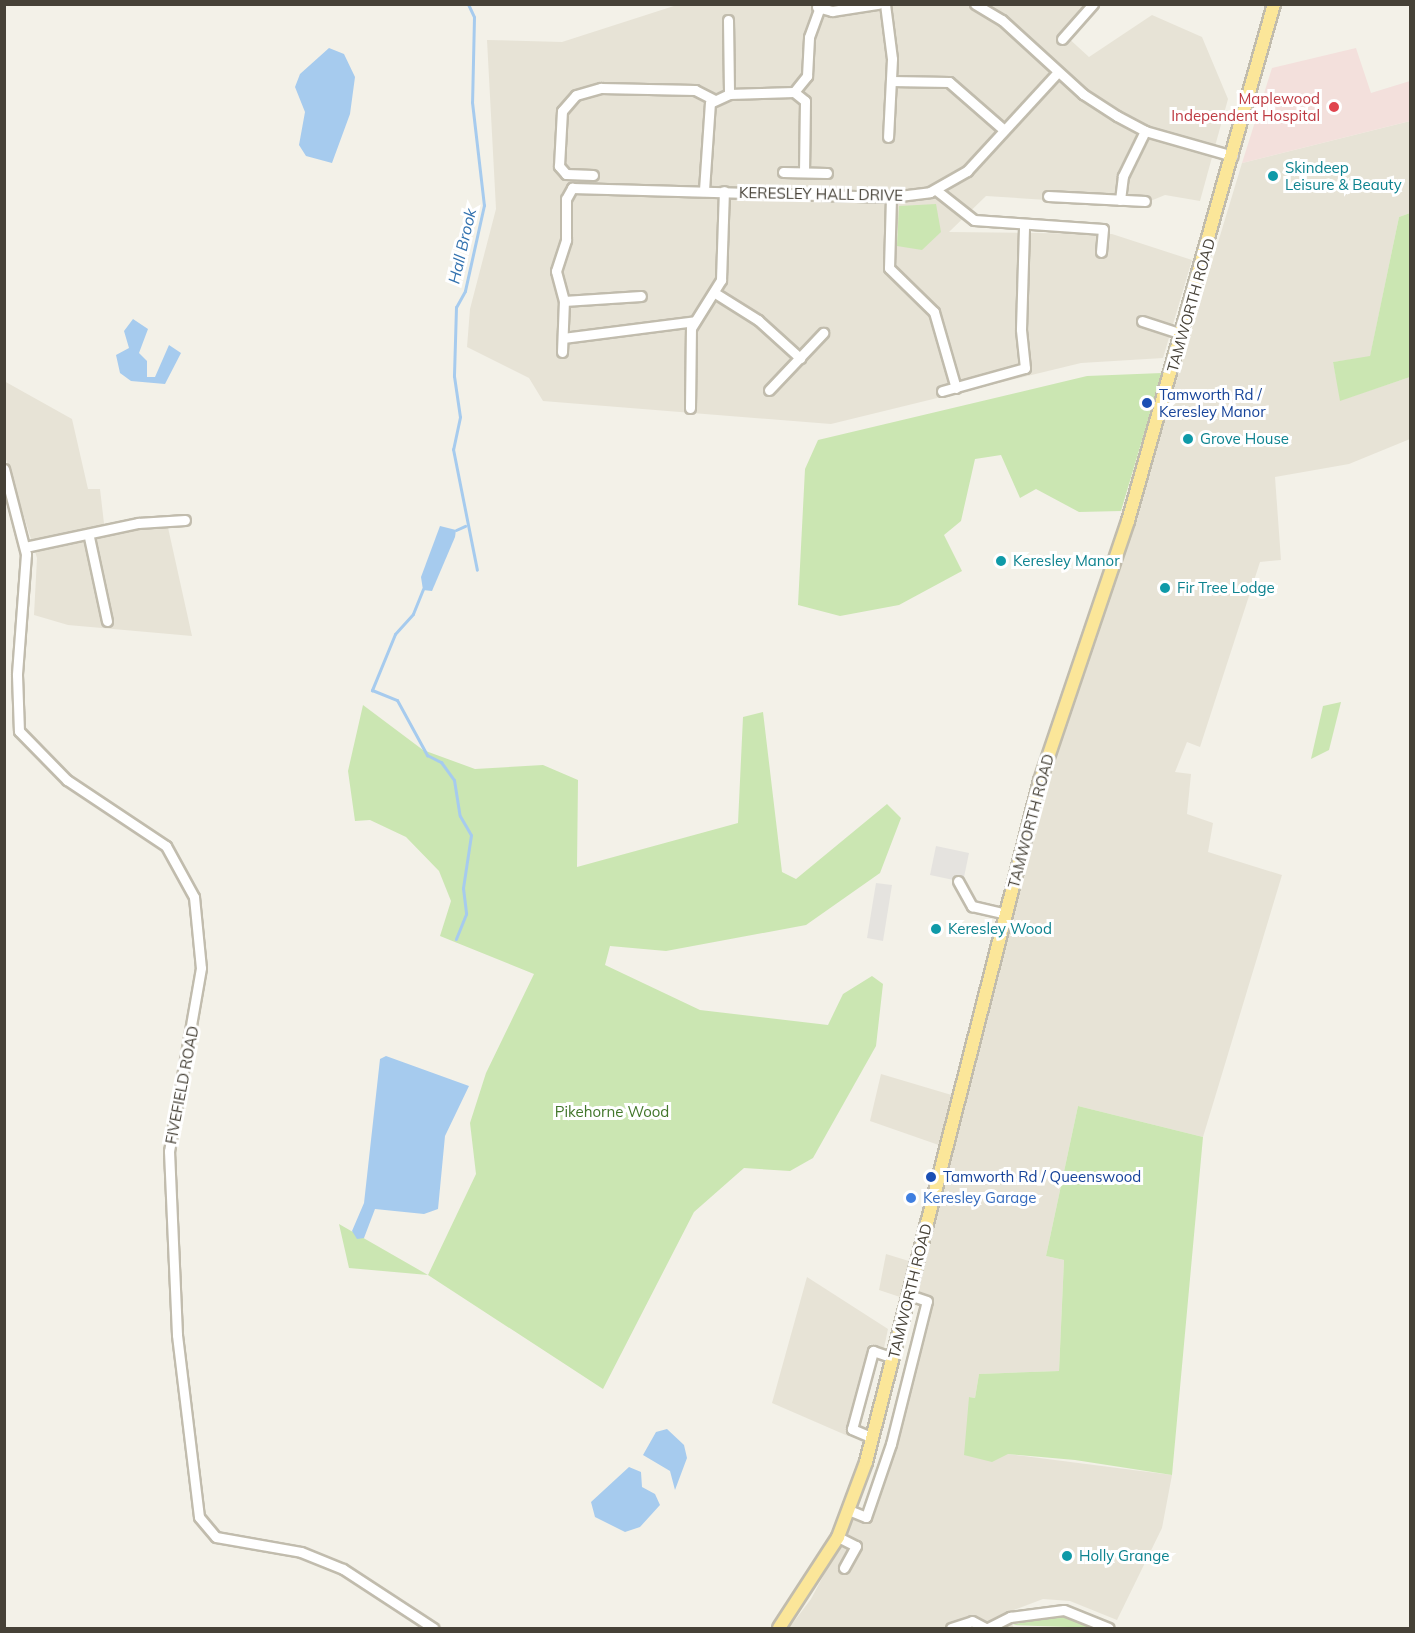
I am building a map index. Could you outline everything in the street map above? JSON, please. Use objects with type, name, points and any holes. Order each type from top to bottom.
[{"type":"main road","name":"TAMWORTH ROAD","points":[[779,1629],[838,1537],[851,1511],[873,1438],[1040,781],[1128,521],[1233,156],[1274,4]]},
{"type":"street","points":[[794,92],[807,76],[809,37],[817,7],[878,4]]},
{"type":"street","points":[[885,4],[891,81],[888,137]]},
{"type":"street","points":[[975,4],[1002,20],[1058,72],[1145,131],[1233,156]]},
{"type":"street","points":[[1062,39],[1093,4]]},
{"type":"street","points":[[728,20],[729,94]]},
{"type":"street","name":"KERESLEY HALL DRIVE","points":[[564,301],[556,271],[566,240],[566,199],[572,188],[891,197],[936,190],[967,171],[1058,72]]},
{"type":"street","points":[[891,81],[949,82],[1004,130]]},
{"type":"street","points":[[593,175],[566,174],[559,166],[562,111],[576,95],[601,88],[695,90],[715,100]]},
{"type":"street","points":[[704,190],[707,109],[715,100],[729,94],[794,92],[805,101],[804,172]]},
{"type":"street","points":[[1120,200],[1123,176],[1145,131]]},
{"type":"street","points":[[783,172],[827,173]]},
{"type":"street","points":[[936,190],[974,220],[1103,230],[1101,252]]},
{"type":"street","points":[[690,408],[694,321],[715,293],[725,249],[724,191]]},
{"type":"street","points":[[1048,196],[1145,201]]},
{"type":"street","points":[[891,197],[889,268],[933,312],[956,388]]},
{"type":"street","points":[[942,391],[1021,371],[1027,364],[1021,329],[1024,225]]},
{"type":"street","points":[[715,293],[758,320],[800,358]]},
{"type":"street","points":[[562,352],[564,301],[641,296]]},
{"type":"street","points":[[563,338],[694,321]]},
{"type":"street","points":[[1142,321],[1182,334]]},
{"type":"street","points":[[769,390],[823,333]]},
{"type":"street","name":"FIVEFIELD ROAD","points":[[4,469],[25,547],[16,675],[19,731],[67,780],[166,846],[194,897],[201,968],[169,1161],[177,1335],[199,1517],[222,1539],[301,1552],[343,1569],[433,1629]]},
{"type":"street","points":[[25,547],[89,537],[138,524],[186,520]]},
{"type":"street","points":[[89,537],[107,621]]},
{"type":"street","points":[[958,881],[972,906],[1006,914]]},
{"type":"street","points":[[851,1511],[866,1517],[891,1444],[927,1301],[910,1295]]},
{"type":"street","points":[[873,1438],[852,1429],[873,1351],[893,1358]]},
{"type":"street","points":[[838,1537],[858,1541],[844,1568]]},
{"type":"street","points":[[951,1629],[972,1621],[987,1629],[1010,1617],[1064,1610],[1109,1629]]},
{"type":"shaded area","points":[[677,5],[1097,5],[1065,35],[1089,57],[1152,15],[1202,37],[1228,99],[1200,201],[1165,195],[1138,206],[986,196],[949,232],[1112,234],[1192,260],[1163,358],[1081,363],[831,424],[543,401],[529,378],[467,347],[470,309],[496,209],[487,40],[562,42]]},
{"type":"shaded area","name":"Maplewood Independent Hospital","points":[[1356,48],[1371,93],[1410,81],[1410,121],[1242,163],[1272,68]]},
{"type":"shaded area","points":[[1410,121],[1410,213],[1399,217],[1370,357],[1333,362],[1341,400],[1410,377],[1410,439],[1349,464],[1275,477],[1281,560],[1260,562],[1200,747],[1187,742],[1175,772],[1191,774],[1187,814],[1213,823],[1208,852],[1282,875],[1203,1137],[1078,1106],[1046,1256],[1064,1260],[1059,1371],[979,1374],[975,1398],[969,1397],[1008,1454],[1172,1475],[1162,1528],[1117,1620],[1070,1601],[1043,1599],[1006,1613],[1014,1628],[789,1628],[811,1599],[855,1516],[868,1518],[888,1473],[927,1306],[879,1290],[886,1254],[922,1265],[953,1150],[870,1121],[881,1074],[965,1099],[1055,753],[1145,484],[1242,163]]},
{"type":"shaded area","points":[[4,381],[72,419],[88,489],[100,489],[105,532],[167,523],[192,636],[68,625],[34,615],[37,558],[5,456]]},
{"type":"shaded area","points":[[936,846],[969,853],[963,882],[930,875]]},
{"type":"shaded area","points":[[876,883],[892,885],[883,941],[867,938]]},
{"type":"shaded area","points":[[807,1277],[888,1329],[884,1348],[870,1344],[848,1436],[772,1403]]},
{"type":"green space","points":[[936,204],[941,232],[922,250],[897,246],[899,206]]},
{"type":"green space","points":[[1410,213],[1410,377],[1340,401],[1333,362],[1370,356],[1399,217]]},
{"type":"green space","points":[[1162,373],[1121,511],[1079,512],[1036,489],[1020,498],[1001,455],[975,459],[961,521],[944,535],[962,571],[899,605],[840,616],[798,605],[805,469],[818,440],[1087,376]]},
{"type":"green space","points":[[1341,702],[1329,750],[1311,759],[1323,706]]},
{"type":"green space","name":"Pikehorne Wood","points":[[363,705],[423,750],[475,769],[543,765],[578,780],[577,867],[738,823],[743,717],[763,712],[782,872],[796,879],[887,804],[901,818],[880,873],[806,925],[666,951],[610,946],[605,965],[700,1010],[828,1025],[843,994],[872,976],[883,984],[876,1046],[813,1158],[790,1171],[744,1168],[694,1212],[603,1389],[428,1275],[476,1174],[470,1123],[486,1073],[534,974],[440,936],[451,901],[439,871],[406,837],[370,820],[355,821],[348,771]]},
{"type":"green space","points":[[1078,1106],[1203,1137],[1172,1475],[1075,1460],[1008,1454],[992,1462],[964,1455],[969,1397],[975,1398],[979,1374],[1059,1371],[1064,1260],[1046,1256]]},
{"type":"green space","points":[[339,1224],[428,1275],[349,1268]]},
{"type":"green space","points":[[1054,1615],[1091,1623],[1098,1628],[1012,1625]]},
{"type":"water","points":[[329,48],[344,54],[355,77],[350,114],[332,163],[306,156],[299,145],[305,112],[295,87],[300,74]]},
{"type":"water","points":[[133,319],[148,329],[139,353],[147,361],[147,377],[155,377],[169,345],[181,353],[165,384],[131,381],[120,373],[116,355],[129,348],[124,331]]},
{"type":"water","points":[[440,526],[456,530],[455,537],[432,591],[423,590],[421,577]]},
{"type":"water","points":[[386,1056],[469,1086],[445,1136],[438,1209],[424,1214],[375,1209],[364,1238],[357,1239],[352,1231],[364,1203],[380,1059]]},
{"type":"water","points":[[667,1429],[684,1445],[687,1458],[675,1490],[670,1471],[643,1455],[656,1432]]},
{"type":"water","points":[[629,1467],[641,1472],[642,1487],[655,1494],[660,1505],[640,1527],[625,1532],[595,1517],[591,1502]]},
{"type":"waterway","name":"Hall Brook","points":[[468,4],[474,17],[472,102],[484,205],[465,291],[456,307],[454,376],[460,417],[453,449],[477,570]]},
{"type":"waterway","name":"Hall Brook","points":[[456,530],[465,526]]},
{"type":"waterway","name":"Hall Brook","points":[[423,589],[413,614],[395,634],[372,690],[397,700],[427,755],[441,762],[454,780],[460,816],[471,835],[463,888],[466,914],[456,939]]},
{"type":"place","name":"Maplewood Independent Hospital","points":[[1334,107]]},
{"type":"place","name":"Skindeep Leisure & Beauty","points":[[1273,176]]},
{"type":"place","name":"Tamworth Rd / Keresley Manor","points":[[1147,403]]},
{"type":"place","name":"Grove House","points":[[1188,439]]},
{"type":"place","name":"Keresley Manor","points":[[1001,561]]},
{"type":"place","name":"Fir Tree Lodge","points":[[1165,588]]},
{"type":"place","name":"Keresley Wood","points":[[936,929]]},
{"type":"place","name":"Tamworth Rd / Queenswood","points":[[931,1177]]},
{"type":"place","name":"Keresley Garage","points":[[911,1198]]},
{"type":"place","name":"Holly Grange","points":[[1067,1556]]}]
